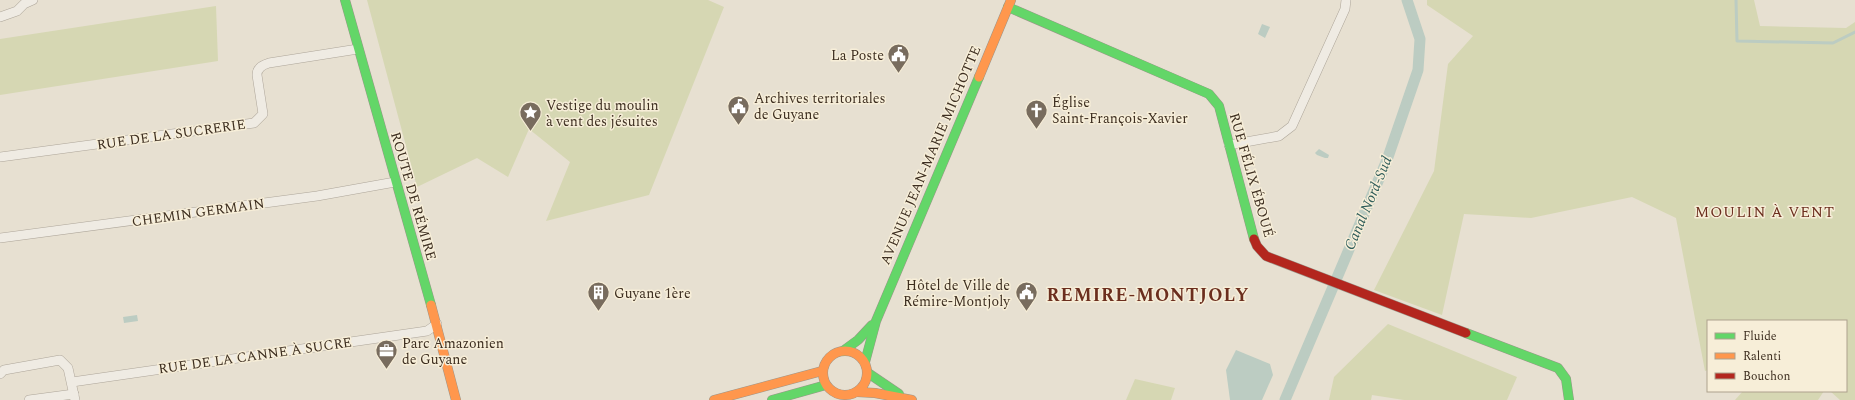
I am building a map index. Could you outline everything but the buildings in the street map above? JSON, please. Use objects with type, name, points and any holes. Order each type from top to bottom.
[{"type":"street","points":[[0,17],[17,11],[24,4],[33,0]]},
{"type":"street","name":"ROUTE DE RÉMIRE","points":[[345,0],[395,182],[437,324],[456,400]]},
{"type":"street","points":[[1229,145],[1279,136],[1292,126],[1342,16],[1346,0]]},
{"type":"street","name":"RUE FÉLIX ÉBOUÉ","points":[[1009,4],[1209,94],[1218,106],[1252,235],[1257,246],[1266,256],[1558,368],[1566,379],[1569,400]]},
{"type":"street","name":"AVENUE JEAN-MARIE MICHOTTE","points":[[865,362],[876,321],[1009,4]]},
{"type":"street","name":"RUE DE LA SUCRERIE","points":[[0,157],[254,123],[263,114],[257,75],[257,71],[260,66],[269,63],[358,48]]},
{"type":"street","name":"CHEMIN GERMAIN","points":[[0,238],[317,196],[395,182]]},
{"type":"street","name":"AVENUE JEAN-MARIE MICHOTTE","points":[[843,350],[858,340],[876,321]]},
{"type":"street","name":"RUE DE LA CANNE À SUCRE","points":[[72,382],[427,330],[437,324]]},
{"type":"street","points":[[843,350],[851,351],[859,355],[865,362],[868,373],[865,384],[857,392],[851,395],[837,394],[826,385],[822,371],[824,363],[835,353],[843,350]]},
{"type":"street","points":[[0,374],[4,370],[60,360],[68,368],[74,397],[29,400]]},
{"type":"street","points":[[714,400],[822,371]]},
{"type":"street","points":[[868,373],[909,399]]},
{"type":"street","points":[[772,400],[826,385]]},
{"type":"street","points":[[857,392],[909,399]]},
{"type":"green space","points":[[367,0],[708,0],[724,7],[649,195],[546,221],[570,162],[529,129],[508,177],[477,158],[417,187]]},
{"type":"green space","points":[[1427,0],[1754,0],[1760,26],[1846,28],[1855,22],[1855,400],[1840,400],[1831,392],[1847,392],[1847,320],[1707,320],[1707,370],[1705,371],[1676,218],[1632,197],[1531,218],[1464,214],[1442,315],[1374,290],[1434,171],[1448,64],[1473,36],[1427,5]]},
{"type":"green space","points":[[216,6],[218,61],[0,95],[0,39]]},
{"type":"green space","points":[[1388,324],[1517,377],[1507,400],[1404,400],[1372,395],[1371,400],[1329,400],[1334,377]]},
{"type":"green space","points":[[1135,379],[1175,388],[1171,400],[1126,400]]},
{"type":"green space","points":[[1742,392],[1823,392],[1818,400],[1735,400]]},
{"type":"shaded area","points":[[1262,24],[1270,27],[1265,38],[1258,34]]},
{"type":"shaded area","points":[[1319,149],[1329,155],[1328,158],[1315,153]]},
{"type":"shaded area","points":[[137,315],[138,321],[124,323],[123,317]]},
{"type":"shaded area","points":[[1236,350],[1270,364],[1273,375],[1262,400],[1230,400],[1226,370]]},
{"type":"waterway","name":"Canal Nord-Sud","points":[[1285,400],[1387,160],[1418,70],[1420,39],[1407,0]]},
{"type":"waterway","points":[[1736,0],[1737,41],[1833,43],[1855,32]]},
{"type":"traffic: fast","points":[[345,0],[431,305]]},
{"type":"traffic: fast","points":[[1008,7],[1209,94],[1219,106],[1254,239]]},
{"type":"traffic: fast","points":[[865,362],[876,321],[979,77]]},
{"type":"traffic: fast","points":[[843,351],[858,340],[872,325]]},
{"type":"traffic: fast","points":[[1466,333],[1558,368],[1566,379],[1569,400]]},
{"type":"traffic: fast","points":[[868,373],[899,394]]},
{"type":"traffic: fast","points":[[772,400],[826,385]]},
{"type":"traffic: slow","points":[[979,77],[1011,0]]},
{"type":"traffic: slow","points":[[431,305],[456,400]]},
{"type":"traffic: slow","points":[[841,351],[849,351],[854,352],[861,357],[866,364],[867,373],[866,382],[861,389],[854,394],[841,395],[833,392],[826,385],[823,377],[823,369],[826,361],[833,354],[841,351]]},
{"type":"traffic: slow","points":[[714,400],[822,371]]},
{"type":"traffic: slow","points":[[857,392],[875,393],[912,400]]},
{"type":"traffic: jam","points":[[1254,239],[1257,246],[1266,256],[1466,333]]},
{"type":"place","name":"La Poste","points":[[899,74]]},
{"type":"place","name":"Archives territoriales de Guyane","points":[[739,126]]},
{"type":"place","name":"Église Saint-François-Xavier","points":[[1037,130]]},
{"type":"place","name":"Vestige du moulin à vent des jésuites","points":[[531,132]]},
{"type":"place","name":"Guyane 1ère","points":[[598,312]]},
{"type":"place","name":"Hôtel de Ville de Rémire-Montjoly","points":[[1026,312]]},
{"type":"place","name":"Parc Amazonien de Guyane","points":[[386,370]]},
{"type":"district","name":"MOULIN À VENT","points":[[1765,212]]},
{"type":"district","name":"REMIRE-MONTJOLY","points":[[1148,295]]}]
